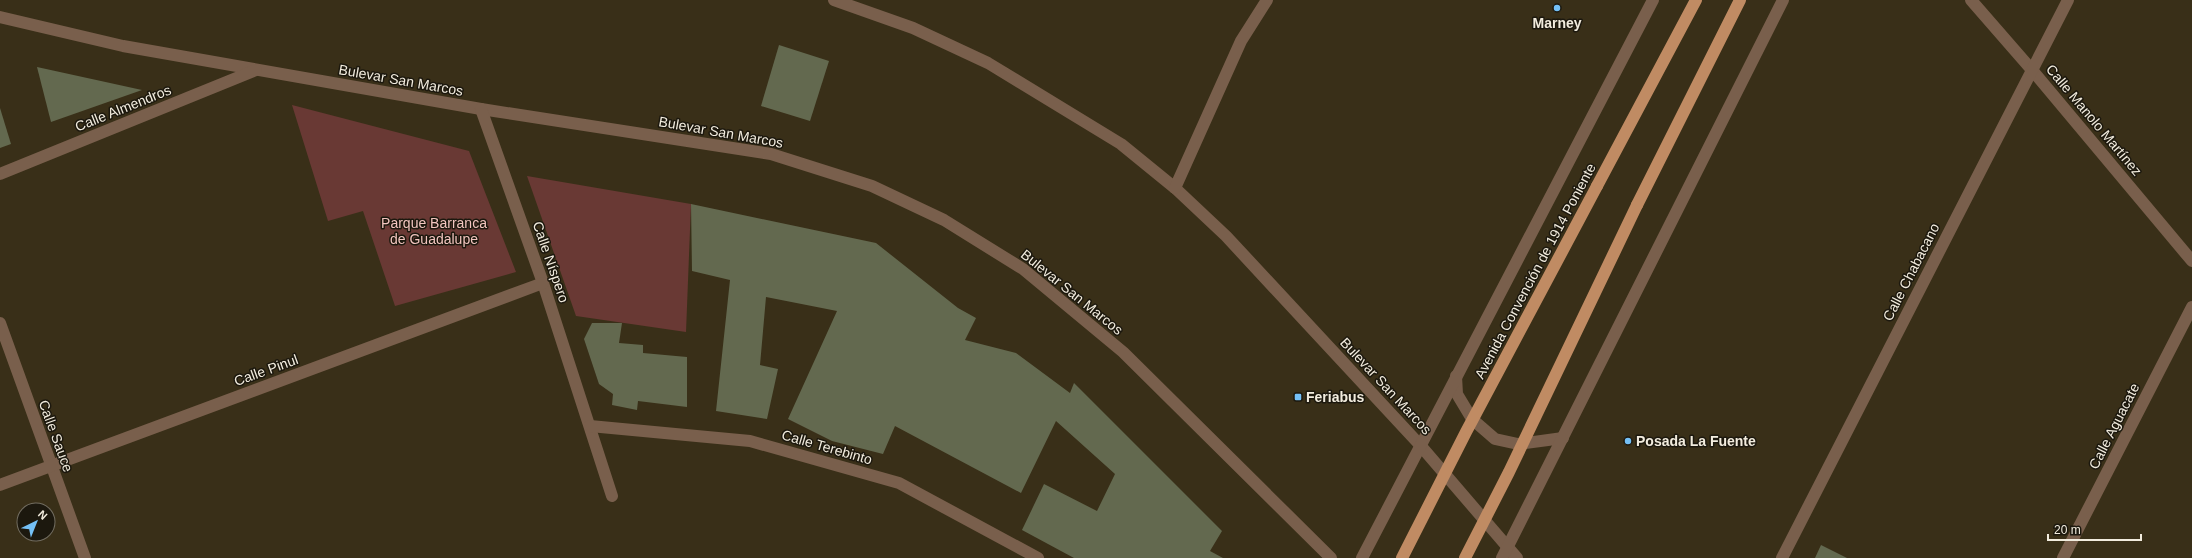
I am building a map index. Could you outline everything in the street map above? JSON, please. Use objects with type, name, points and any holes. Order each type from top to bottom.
[{"type":"main road","name":"Avenida Convención de 1914 Poniente","points":[[1402,558],[1466,432],[1696,0]]},
{"type":"main road","points":[[1465,558],[1509,472],[1637,205],[1740,0]]},
{"type":"street","name":"Bulevar San Marcos","points":[[834,0],[913,28],[988,63],[1120,144],[1175,188],[1226,236],[1420,445],[1517,558]]},
{"type":"street","points":[[1175,188],[1241,41],[1267,0]]},
{"type":"street","name":"Avenida Convención de 1914 Poniente","points":[[1362,558],[1456,375],[1653,0]]},
{"type":"street","points":[[1502,558],[1783,0]]},
{"type":"street","name":"Calle Manolo Martínez","points":[[1971,0],[2032,70],[2192,261]]},
{"type":"street","name":"Calle Chabacano","points":[[1782,558],[2068,0]]},
{"type":"street","name":"Bulevar San Marcos","points":[[0,17],[123,46],[481,110],[771,154],[872,186],[944,220],[1023,269],[1124,352],[1331,558]]},
{"type":"street","name":"Calle Almendros","points":[[0,174],[257,70]]},
{"type":"street","name":"Calle Níspero","points":[[481,110],[543,283],[612,496]]},
{"type":"street","name":"Calle Pinul","points":[[0,485],[543,283]]},
{"type":"street","name":"Calle Aguacate","points":[[2063,558],[2192,307]]},
{"type":"street","name":"Calle Sauce","points":[[0,323],[85,558]]},
{"type":"street","points":[[1456,375],[1456,394],[1472,419],[1495,439],[1518,444],[1563,438]]},
{"type":"street","name":"Calle Terebinto","points":[[590,426],[750,441],[899,483],[1038,558]]},
{"type":"green space","name":"Parque Barranca de Guadalupe","points":[[292,105],[469,151],[516,272],[395,306],[363,211],[328,221]]},
{"type":"green space","points":[[527,176],[691,204],[686,332],[576,316]]},
{"type":"building","points":[[779,45],[829,61],[810,121],[761,106]]},
{"type":"building","points":[[37,67],[142,90],[51,122]]},
{"type":"building","points":[[0,108],[11,144],[0,148]]},
{"type":"building","points":[[691,204],[876,243],[958,308],[976,318],[965,340],[1016,353],[1070,393],[1074,383],[1222,531],[1210,551],[1223,558],[1074,558],[1022,530],[1044,484],[1097,511],[1115,474],[1056,421],[1021,493],[895,426],[883,454],[832,441],[788,419],[837,311],[766,297],[760,365],[778,369],[767,419],[716,411],[730,280],[692,271]]},
{"type":"building","points":[[592,323],[622,323],[619,343],[643,345],[643,353],[687,357],[687,407],[638,401],[637,410],[612,405],[613,394],[599,384],[584,339]]},
{"type":"building","points":[[1821,545],[1847,558],[1815,558]]},
{"type":"place","name":"Marney","points":[[1557,8]]},
{"type":"place","name":"Feriabus","points":[[1298,397]]},
{"type":"place","name":"Posada La Fuente","points":[[1628,441]]}]
